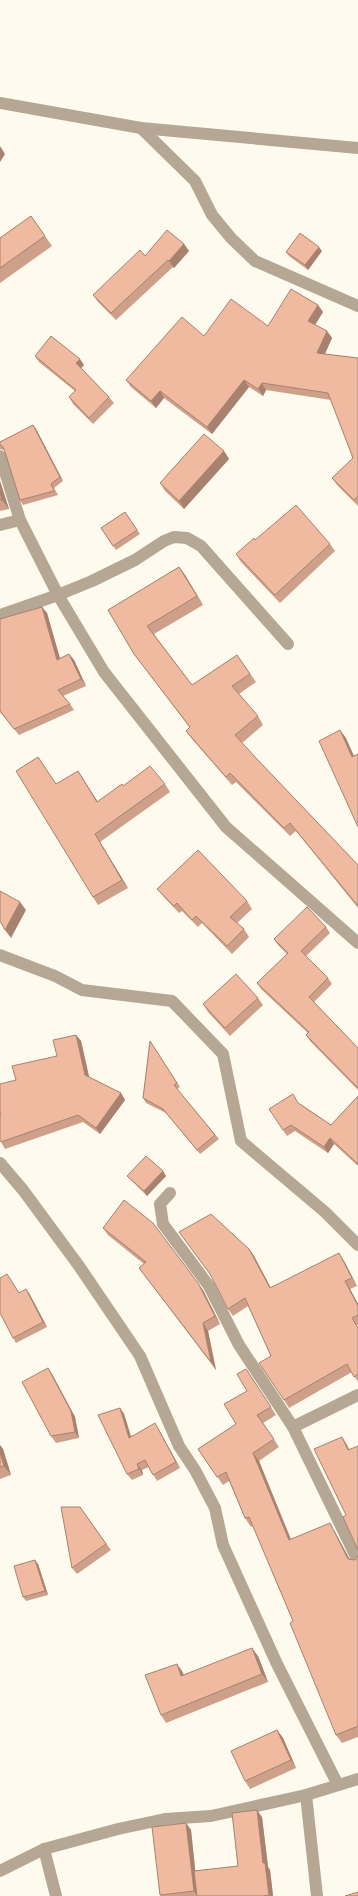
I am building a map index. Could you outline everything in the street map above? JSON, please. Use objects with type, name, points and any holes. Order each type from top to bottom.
[{"type":"street","points":[[0,103],[141,128],[358,148]]},
{"type":"street","points":[[141,128],[195,181],[212,215],[231,238],[255,261],[358,306]]},
{"type":"street","points":[[0,456],[20,520],[58,596],[104,672],[226,827],[358,943]]},
{"type":"street","points":[[0,524],[20,520]]},
{"type":"street","points":[[0,615],[58,596],[135,560],[164,541],[174,537],[187,538],[200,546],[288,644]]},
{"type":"street","points":[[0,955],[55,976],[82,990],[172,1001],[223,1054],[241,1141],[325,1212],[358,1246]]},
{"type":"street","points":[[0,1164],[23,1190],[79,1266],[140,1356],[179,1446],[195,1470],[215,1508],[223,1544],[277,1664],[338,1785]]},
{"type":"street","points":[[170,1193],[160,1204],[163,1224],[209,1286],[239,1345],[293,1427],[358,1561]]},
{"type":"street","points":[[293,1427],[358,1395]]},
{"type":"street","points":[[0,1871],[44,1849],[165,1819],[211,1816],[306,1795],[358,1778]]},
{"type":"street","points":[[306,1795],[317,1896]]},
{"type":"street","points":[[44,1849],[56,1896]]},
{"type":"building","points":[[31,216],[45,236],[0,268],[0,238]]},
{"type":"building","points":[[167,230],[184,244],[169,261],[168,260],[111,313],[93,295],[140,250],[145,256]]},
{"type":"building","points":[[300,233],[319,247],[305,265],[286,252]]},
{"type":"building","points":[[291,289],[318,305],[308,321],[327,331],[317,353],[358,358],[358,496],[354,500],[332,478],[353,458],[328,393],[262,383],[258,389],[244,380],[207,427],[160,391],[151,401],[126,380],[182,317],[204,336],[231,299],[268,326]]},
{"type":"building","points":[[51,336],[80,359],[76,363],[109,397],[89,418],[69,397],[76,390],[35,356]]},
{"type":"building","points":[[33,425],[60,477],[51,484],[54,491],[20,500],[4,449],[0,445],[0,442]]},
{"type":"building","points":[[204,434],[224,451],[179,501],[160,483]]},
{"type":"building","points":[[296,505],[330,544],[275,595],[236,554]]},
{"type":"building","points":[[125,512],[137,530],[113,546],[101,528]]},
{"type":"building","points":[[179,567],[197,596],[147,626],[192,685],[237,655],[250,674],[232,686],[258,716],[235,735],[358,865],[358,906],[290,823],[284,828],[230,773],[226,777],[186,731],[190,727],[134,654],[108,610]]},
{"type":"building","points":[[42,607],[57,660],[69,654],[81,679],[58,690],[70,704],[14,729],[0,711],[0,619]]},
{"type":"building","points":[[340,730],[352,757],[358,754],[358,827],[319,741]]},
{"type":"building","points":[[38,757],[56,784],[78,771],[97,802],[122,784],[123,786],[150,766],[165,784],[95,834],[122,880],[93,897],[16,771]]},
{"type":"building","points":[[198,850],[247,901],[230,917],[244,929],[227,946],[196,916],[192,920],[177,903],[174,906],[157,889]]},
{"type":"building","points":[[0,891],[20,902],[5,930],[0,921]]},
{"type":"building","points":[[307,907],[326,927],[301,951],[328,978],[309,997],[358,1048],[358,1088],[306,1035],[309,1032],[257,983],[288,953],[274,939]]},
{"type":"building","points":[[236,974],[258,998],[225,1028],[203,1004]]},
{"type":"building","points":[[76,1035],[85,1075],[121,1093],[96,1128],[78,1115],[1,1142],[0,1084],[16,1080],[12,1066],[57,1056],[53,1040]]},
{"type":"building","points":[[150,1041],[177,1083],[174,1085],[215,1135],[197,1150],[163,1109],[143,1098]]},
{"type":"building","points":[[293,1094],[298,1103],[331,1125],[358,1096],[358,1164],[330,1138],[324,1147],[291,1125],[283,1130],[269,1109]]},
{"type":"building","points":[[146,1156],[163,1171],[144,1191],[127,1176]]},
{"type":"building","points":[[124,1200],[153,1223],[198,1283],[215,1316],[203,1323],[211,1362],[139,1268],[146,1262],[103,1228]]},
{"type":"building","points":[[211,1214],[249,1249],[270,1288],[339,1253],[352,1278],[345,1281],[358,1306],[358,1315],[352,1318],[358,1328],[358,1374],[354,1377],[347,1364],[284,1400],[259,1363],[271,1356],[245,1298],[228,1309],[210,1274],[179,1232]]},
{"type":"building","points":[[7,1274],[19,1293],[26,1289],[43,1322],[13,1338],[0,1313],[0,1278]]},
{"type":"building","points":[[48,1368],[71,1411],[75,1432],[51,1436],[22,1382]]},
{"type":"building","points":[[246,1369],[271,1407],[257,1415],[274,1439],[253,1453],[289,1540],[330,1523],[348,1559],[355,1560],[358,1556],[358,1726],[336,1735],[290,1623],[293,1621],[249,1517],[245,1518],[226,1472],[217,1477],[198,1449],[236,1424],[224,1404],[247,1391],[237,1374]]},
{"type":"building","points":[[120,1408],[129,1438],[155,1423],[176,1462],[153,1475],[145,1460],[137,1464],[139,1469],[127,1474],[98,1415]]},
{"type":"building","points":[[342,1437],[348,1450],[358,1446],[358,1550],[343,1517],[346,1515],[314,1449]]},
{"type":"building","points":[[0,1452],[4,1466],[0,1467]]},
{"type":"building","points":[[61,1507],[80,1507],[106,1544],[72,1568]]},
{"type":"building","points":[[35,1560],[45,1591],[23,1597],[14,1566]]},
{"type":"building","points":[[252,1648],[262,1674],[161,1715],[145,1675],[177,1664],[181,1676]]},
{"type":"building","points":[[277,1730],[291,1760],[245,1781],[231,1751]]},
{"type":"building","points":[[257,1810],[263,1863],[265,1863],[269,1895],[197,1896],[194,1871],[238,1866],[232,1813]]},
{"type":"building","points":[[186,1823],[194,1891],[160,1895],[152,1827]]},
{"type":"building","points":[[358,1892],[358,1896],[345,1896]]}]
